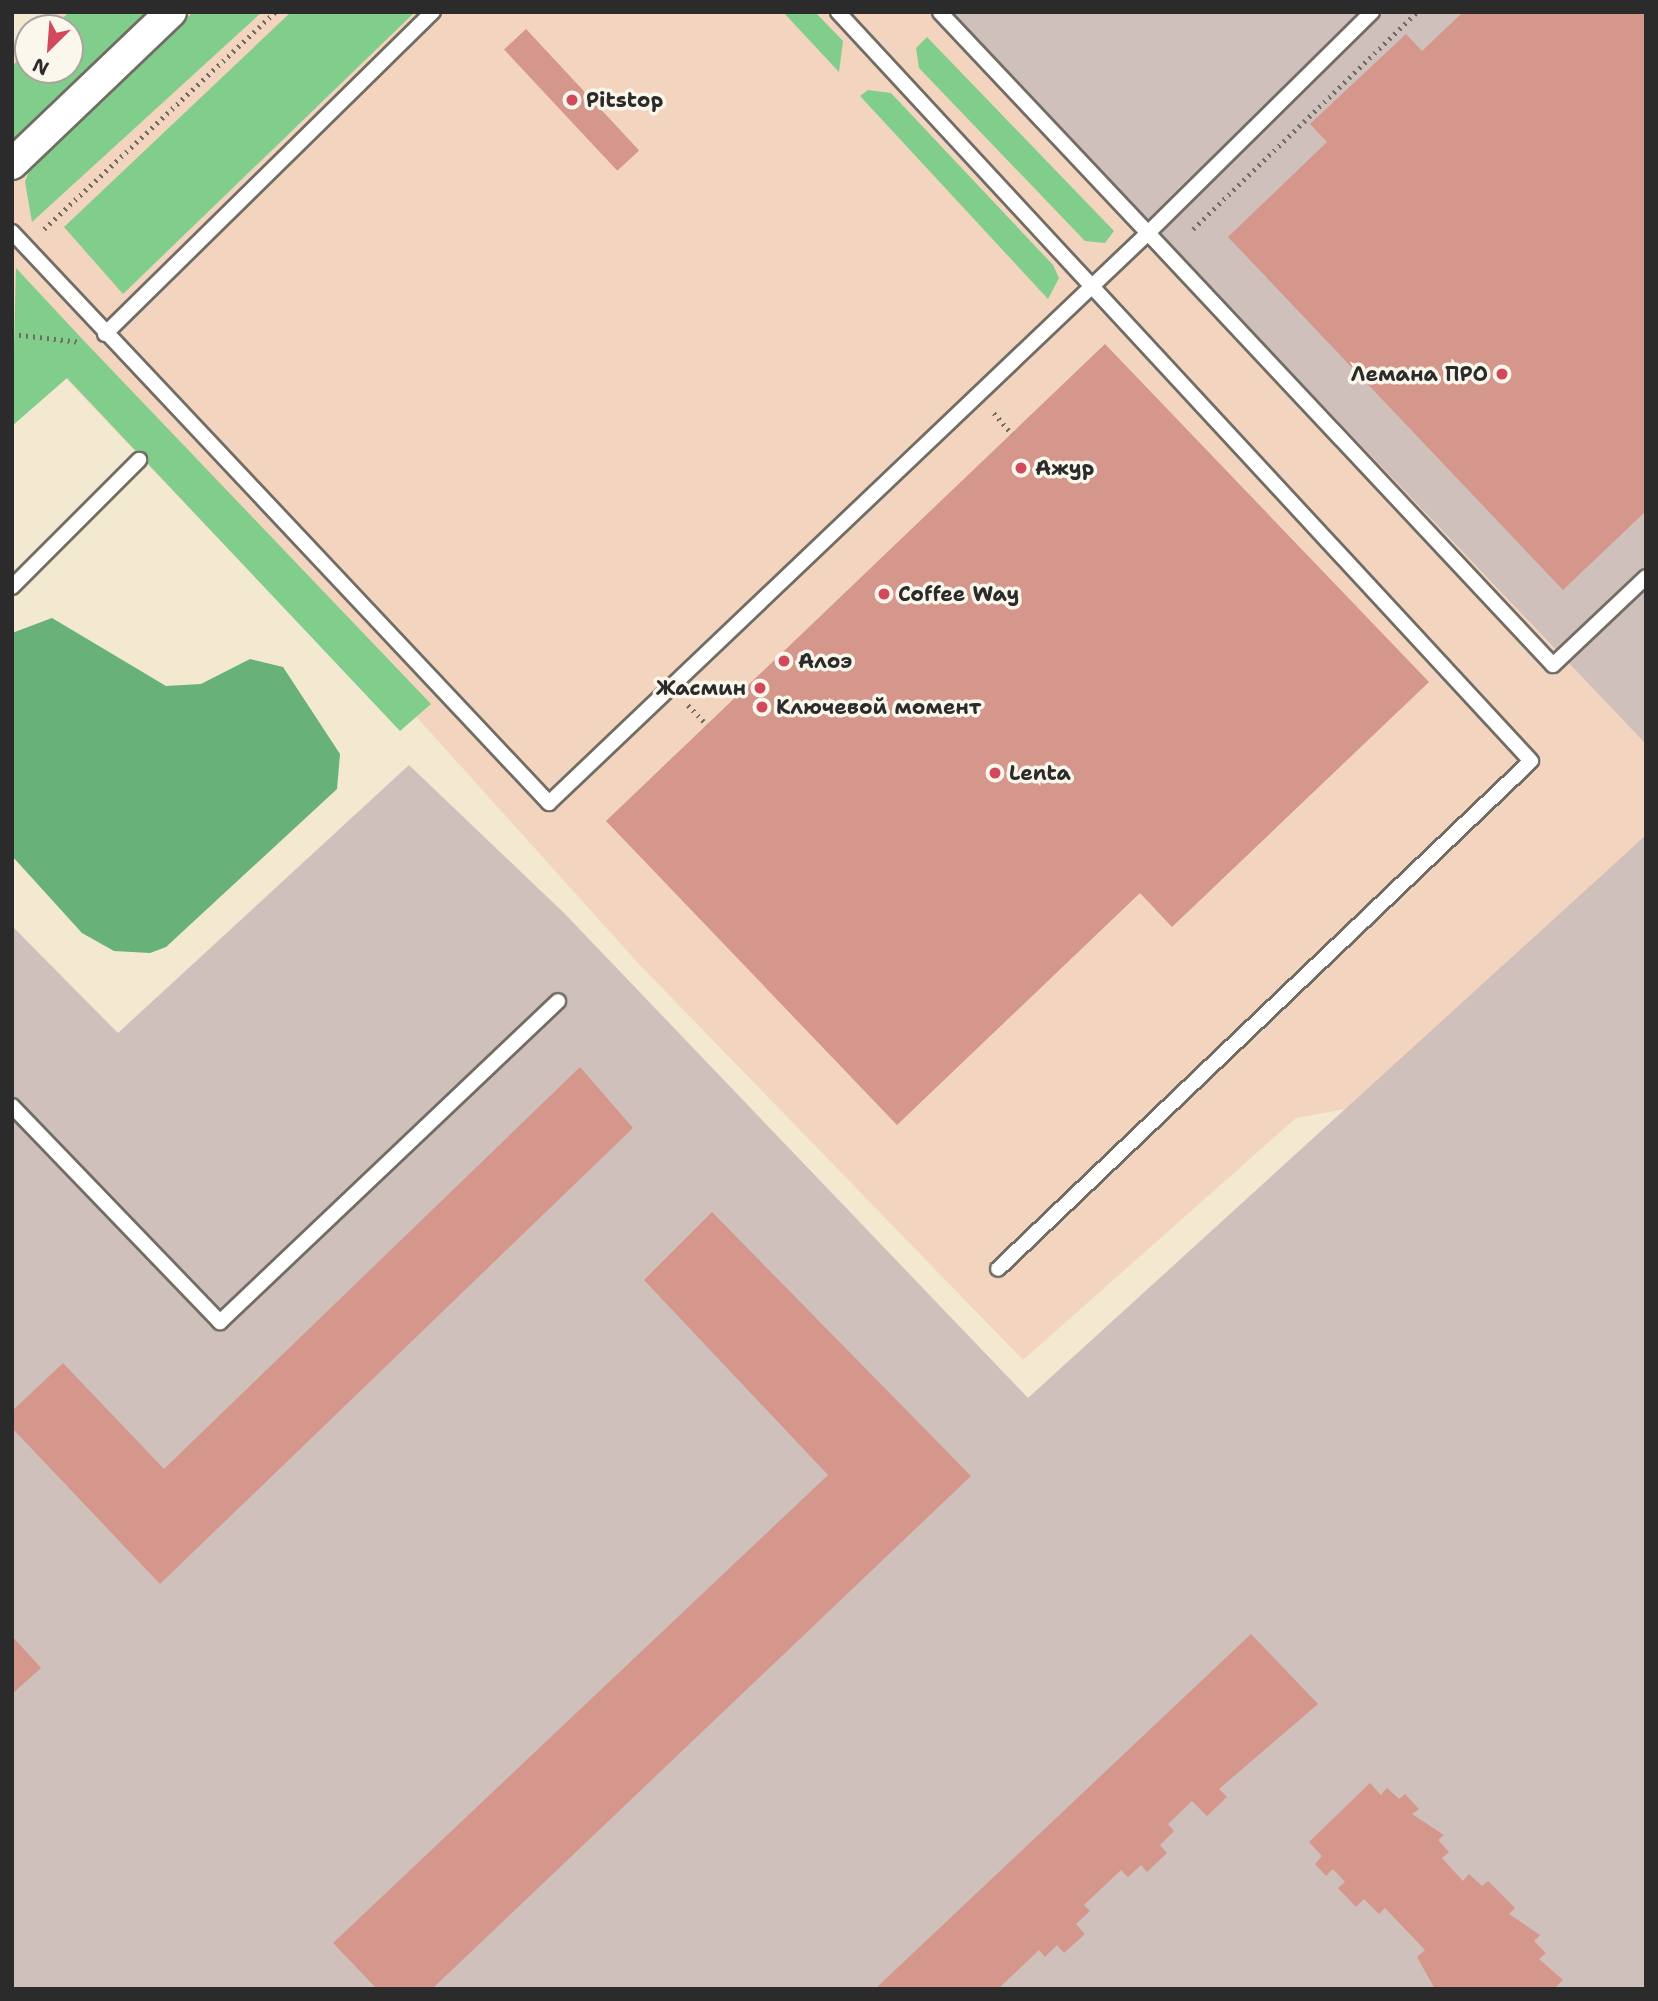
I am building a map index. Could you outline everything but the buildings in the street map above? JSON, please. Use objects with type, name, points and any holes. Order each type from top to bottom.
[{"type":"street","points":[[12,164],[171,12]]},
{"type":"lane","points":[[105,334],[433,12]]},
{"type":"lane","points":[[838,12],[1531,761],[998,1269]]},
{"type":"lane","points":[[940,12],[1553,665],[1646,578]]},
{"type":"lane","points":[[12,232],[105,334],[549,803],[1092,288],[1372,12]]},
{"type":"lane","points":[[12,587],[139,460]]},
{"type":"lane","points":[[12,1106],[220,1321],[558,1001]]},
{"type":"path","points":[[25,246],[275,12]]},
{"type":"path","points":[[1193,229],[1417,12]]},
{"type":"path","points":[[12,334],[86,343]]},
{"type":"path","points":[[993,412],[1012,434]]},
{"type":"path","points":[[685,702],[707,725]]},
{"type":"shaded area","name":"Лемана ПРО","points":[[948,12],[1646,12],[1646,744]]},
{"type":"shaded area","points":[[1646,12],[1646,925],[1471,1086],[1296,1118],[1023,1360],[637,962],[305,593],[287,611],[12,322],[12,45],[14,43],[14,84],[84,84],[84,14],[45,14]]},
{"type":"shaded area","points":[[409,765],[564,913],[1028,1398],[1646,835],[1646,1989],[12,1989],[12,926],[118,1033]]},
{"type":"green space","points":[[160,12],[12,153],[12,66],[14,64],[14,84],[84,84],[84,14],[67,14]]},
{"type":"green space","points":[[193,12],[262,12],[32,222],[25,182],[32,163]]},
{"type":"green space","points":[[291,12],[415,12],[123,294],[64,227]]},
{"type":"green space","points":[[783,12],[815,12],[843,41],[839,72]]},
{"type":"green space","points":[[927,37],[1114,231],[1105,243],[1085,241],[919,68],[916,48]]},
{"type":"green space","points":[[868,90],[891,93],[1053,265],[1059,278],[1048,299],[860,96]]},
{"type":"green space","points":[[16,268],[431,704],[400,731],[67,378],[12,426]]},
{"type":"green space","points":[[52,618],[166,686],[201,684],[250,659],[283,667],[340,754],[337,789],[166,947],[150,953],[114,951],[82,933],[12,856],[12,633]]},
{"type":"place","name":"Pitstop","points":[[572,100]]},
{"type":"place","name":"Лемана ПРО","points":[[1502,374]]},
{"type":"place","name":"Ажур","points":[[1021,468]]},
{"type":"place","name":"Coffee Way","points":[[884,594]]},
{"type":"place","name":"Алоэ","points":[[784,661]]},
{"type":"place","name":"Жасмин","points":[[760,688]]},
{"type":"place","name":"Ключевой момент","points":[[762,707]]},
{"type":"place","name":"Lenta","points":[[995,773]]}]
